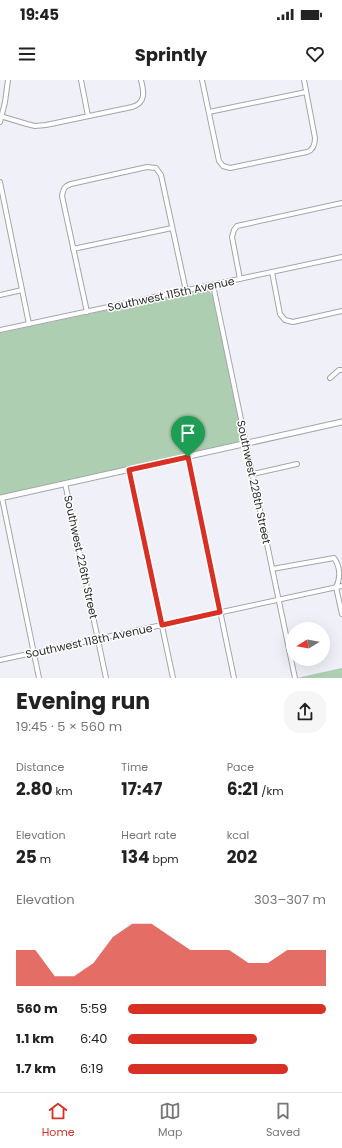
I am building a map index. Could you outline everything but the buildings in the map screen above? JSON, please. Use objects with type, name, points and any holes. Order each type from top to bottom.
[{"type":"street","points":[[0,122],[6,97],[8,80]]},
{"type":"street","points":[[80,80],[88,116]]},
{"type":"street","points":[[1,116],[35,126],[132,107],[141,102],[144,95],[141,80]]},
{"type":"street","points":[[202,80],[219,161],[227,168],[307,152],[312,148],[315,138],[304,80]]},
{"type":"street","points":[[209,112],[306,92]]},
{"type":"street","points":[[86,312],[62,196],[63,190],[65,186],[71,184],[147,167],[156,168],[161,175],[186,291]]},
{"type":"street","points":[[0,182],[29,324]]},
{"type":"street","points":[[240,279],[232,237],[237,226],[342,203]]},
{"type":"street","points":[[73,249],[172,228]]},
{"type":"street","name":"Southwest 115th Avenue","points":[[0,330],[342,257]]},
{"type":"street","points":[[272,272],[280,314],[282,318],[287,321],[293,322],[342,311]]},
{"type":"street","name":"Southwest 228th Street","points":[[214,285],[295,678]]},
{"type":"street","points":[[0,295],[22,290]]},
{"type":"street","points":[[330,378],[339,370],[342,370]]},
{"type":"street","points":[[39,678],[1,498],[342,422]]},
{"type":"street","points":[[188,457],[234,678]]},
{"type":"street","points":[[252,474],[297,464]]},
{"type":"street","points":[[129,470],[173,678]]},
{"type":"street","name":"Southwest 226th Street","points":[[66,483],[106,678]]},
{"type":"street","points":[[272,569],[330,557],[334,558],[338,564],[340,580],[336,587],[342,614]]},
{"type":"street","name":"Southwest 118th Avenue","points":[[0,660],[342,586]]},
{"type":"green space","points":[[205,289],[213,295],[242,433],[241,438],[237,443],[0,496],[0,333]]},
{"type":"green space","points":[[342,668],[342,678],[297,678],[301,677]]},
{"type":"route","points":[[188,457],[220,612],[162,625],[129,470],[188,457]]}]
